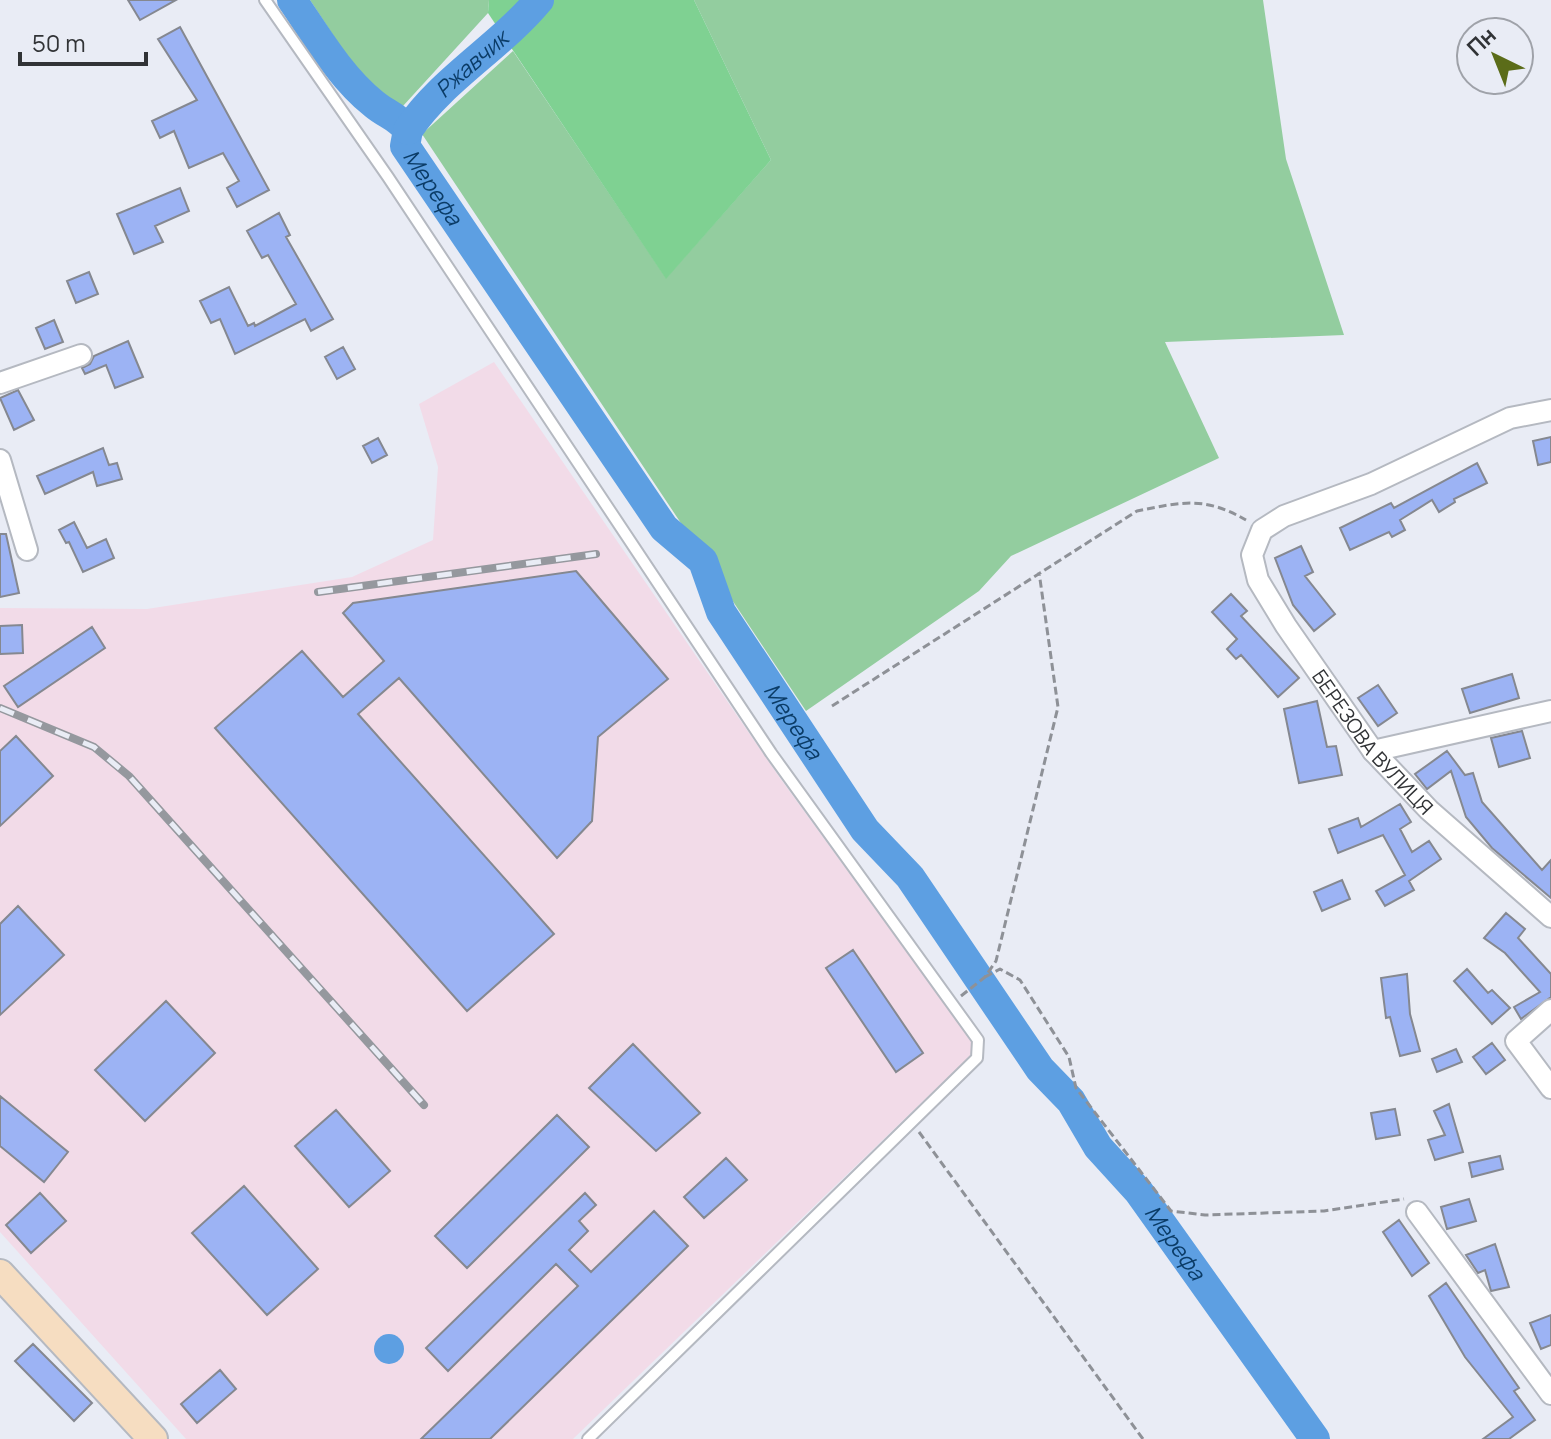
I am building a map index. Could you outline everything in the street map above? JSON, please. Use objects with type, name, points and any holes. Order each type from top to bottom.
[{"type":"street","points":[[0,383],[81,355]]},
{"type":"street","points":[[1262,530],[1284,516],[1371,484],[1510,418],[1551,410]]},
{"type":"street","points":[[0,460],[27,550]]},
{"type":"street","name":"БЕРЕЗОВА ВУЛИЦЯ","points":[[1262,530],[1252,555],[1258,580],[1373,751],[1429,810],[1551,917]]},
{"type":"street","points":[[1373,751],[1551,711]]},
{"type":"street","points":[[1551,1010],[1516,1041],[1551,1088]]},
{"type":"street","points":[[1417,1212],[1551,1394]]},
{"type":"street","points":[[0,1274],[153,1439]]},
{"type":"lane","points":[[265,0],[388,177],[771,753],[978,1040],[977,1058],[588,1439]]},
{"type":"path","points":[[832,706],[1137,511],[1189,501],[1222,506],[1262,530]]},
{"type":"path","points":[[985,977],[996,961],[1058,707],[1039,572]]},
{"type":"path","points":[[972,988],[1000,969],[1020,980],[1069,1057],[1076,1088],[1171,1211],[1205,1215],[1324,1211],[1408,1199],[1417,1212]]},
{"type":"path","points":[[911,1123],[1143,1439]]},
{"type":"shaded area","points":[[494,362],[780,778],[977,1049],[573,1439],[186,1439],[0,1232],[0,608],[147,609],[352,577],[433,540],[438,467],[419,404]]},
{"type":"green space","points":[[310,0],[489,0],[488,13],[403,106],[373,96]]},
{"type":"green space","points":[[489,0],[694,0],[771,160],[666,279],[488,13]]},
{"type":"green space","points":[[694,0],[1263,0],[1286,159],[1344,335],[1165,342],[1219,458],[1011,556],[979,591],[806,711],[422,134],[513,51],[666,278],[771,160]]},
{"type":"water","points":[[389,1334],[400,1338],[404,1349],[400,1360],[389,1364],[378,1360],[374,1349],[378,1338]]},
{"type":"building","points":[[128,0],[176,0],[140,20]]},
{"type":"building","points":[[180,27],[269,190],[237,207],[227,188],[239,181],[223,153],[189,168],[174,131],[160,138],[152,121],[197,100],[158,39]]},
{"type":"building","points":[[180,188],[189,211],[155,226],[163,242],[134,254],[117,214]]},
{"type":"building","points":[[279,213],[290,235],[286,237],[333,319],[311,331],[305,319],[235,354],[220,319],[211,323],[200,301],[229,287],[248,326],[254,323],[255,326],[296,304],[268,255],[262,258],[247,231]]},
{"type":"building","points":[[89,272],[98,294],[76,303],[67,281]]},
{"type":"building","points":[[54,320],[63,342],[45,349],[36,328]]},
{"type":"building","points":[[128,341],[143,377],[115,388],[106,365],[85,374],[82,368],[90,364],[94,356]]},
{"type":"building","points":[[343,347],[355,369],[337,379],[325,357]]},
{"type":"building","points":[[18,390],[34,420],[14,430],[0,398]]},
{"type":"building","points":[[1551,437],[1551,462],[1538,465],[1533,441]]},
{"type":"building","points":[[378,438],[387,455],[372,463],[363,446]]},
{"type":"building","points":[[103,448],[109,465],[117,463],[122,479],[97,486],[93,472],[45,494],[37,476]]},
{"type":"building","points":[[1477,463],[1487,483],[1454,499],[1455,502],[1439,512],[1432,500],[1400,520],[1405,530],[1392,537],[1389,532],[1350,550],[1340,528],[1391,503],[1394,508]]},
{"type":"building","points":[[74,522],[87,548],[106,539],[114,558],[83,572],[69,542],[66,543],[59,530]]},
{"type":"building","points":[[0,534],[6,534],[19,593],[0,597]]},
{"type":"building","points":[[1301,546],[1313,572],[1305,576],[1335,614],[1314,631],[1293,605],[1275,558]]},
{"type":"building","points":[[576,571],[668,679],[598,737],[592,821],[557,858],[399,678],[358,714],[554,934],[467,1011],[215,728],[302,651],[343,697],[384,661],[343,613],[353,603]]},
{"type":"building","points":[[1231,594],[1247,611],[1241,616],[1299,678],[1278,697],[1241,655],[1236,659],[1227,649],[1237,639],[1212,612]]},
{"type":"building","points":[[22,625],[23,653],[0,654],[0,626]]},
{"type":"building","points":[[92,627],[105,648],[18,707],[4,686]]},
{"type":"building","points":[[1512,674],[1519,698],[1470,713],[1462,689]]},
{"type":"building","points":[[1378,685],[1397,713],[1378,726],[1358,698]]},
{"type":"building","points":[[1317,701],[1327,747],[1336,746],[1342,775],[1299,783],[1284,709]]},
{"type":"building","points":[[1522,731],[1530,758],[1499,767],[1491,738]]},
{"type":"building","points":[[16,736],[53,776],[0,826],[0,751]]},
{"type":"building","points":[[1447,751],[1465,775],[1473,773],[1482,802],[1542,870],[1551,860],[1551,898],[1492,848],[1466,817],[1451,771],[1427,789],[1415,774]]},
{"type":"building","points":[[1400,804],[1411,822],[1400,829],[1412,852],[1429,841],[1441,859],[1409,881],[1414,890],[1385,906],[1376,891],[1405,875],[1383,835],[1338,853],[1329,829],[1358,818],[1361,827]]},
{"type":"building","points":[[1342,880],[1350,899],[1322,911],[1314,892]]},
{"type":"building","points":[[18,906],[64,955],[0,1015],[0,924]]},
{"type":"building","points":[[1506,913],[1525,929],[1518,938],[1551,974],[1551,997],[1521,1019],[1514,1007],[1540,992],[1505,953],[1484,938]]},
{"type":"building","points":[[853,950],[923,1053],[896,1072],[826,968]]},
{"type":"building","points":[[1467,969],[1488,993],[1492,990],[1510,1008],[1492,1024],[1454,981]]},
{"type":"building","points":[[1407,974],[1410,1014],[1420,1051],[1400,1056],[1390,1017],[1386,1018],[1381,978]]},
{"type":"building","points":[[166,1001],[215,1053],[145,1121],[95,1070]]},
{"type":"building","points":[[1492,1043],[1505,1060],[1486,1074],[1473,1057]]},
{"type":"building","points":[[633,1044],[700,1113],[656,1151],[589,1088]]},
{"type":"building","points":[[1456,1049],[1462,1062],[1437,1072],[1432,1059]]},
{"type":"building","points":[[0,1096],[68,1152],[44,1182],[0,1146]]},
{"type":"building","points":[[1449,1104],[1463,1152],[1435,1160],[1428,1140],[1445,1135],[1434,1111]]},
{"type":"building","points":[[1395,1109],[1400,1135],[1376,1139],[1371,1113]]},
{"type":"building","points":[[336,1110],[390,1171],[349,1207],[295,1146]]},
{"type":"building","points":[[557,1115],[589,1147],[467,1268],[435,1236]]},
{"type":"building","points":[[1500,1156],[1503,1169],[1472,1177],[1469,1163]]},
{"type":"building","points":[[726,1158],[747,1180],[704,1218],[684,1197]]},
{"type":"building","points":[[244,1186],[318,1269],[267,1315],[192,1233]]},
{"type":"building","points":[[40,1193],[66,1221],[31,1253],[6,1225]]},
{"type":"building","points":[[585,1193],[596,1205],[579,1221],[588,1231],[569,1250],[591,1272],[654,1211],[688,1246],[490,1439],[421,1439],[578,1286],[556,1264],[448,1371],[426,1348]]},
{"type":"building","points":[[1469,1199],[1476,1221],[1447,1229],[1441,1207]]},
{"type":"building","points":[[1399,1220],[1429,1263],[1412,1276],[1383,1232]]},
{"type":"building","points":[[1495,1244],[1509,1287],[1491,1291],[1485,1270],[1478,1273],[1466,1255]]},
{"type":"building","points":[[1446,1283],[1519,1388],[1514,1391],[1535,1420],[1509,1439],[1483,1439],[1513,1417],[1465,1357],[1429,1296]]},
{"type":"building","points":[[1551,1315],[1551,1345],[1541,1349],[1530,1323]]},
{"type":"building","points":[[33,1344],[92,1403],[74,1421],[15,1361]]},
{"type":"building","points":[[220,1370],[236,1389],[197,1423],[181,1404]]},
{"type":"waterway","name":"Мерефа","points":[[292,0],[350,81],[408,130],[405,146],[664,528],[703,561],[721,612],[865,830],[910,877],[1040,1069],[1071,1101],[1098,1147],[1139,1192],[1315,1439]]},
{"type":"waterway","name":"Ржавчик","points":[[408,130],[437,95],[539,0]]},
{"type":"railway","points":[[318,592],[596,554]]},
{"type":"railway","points":[[0,708],[94,747],[129,776],[424,1105]]}]
